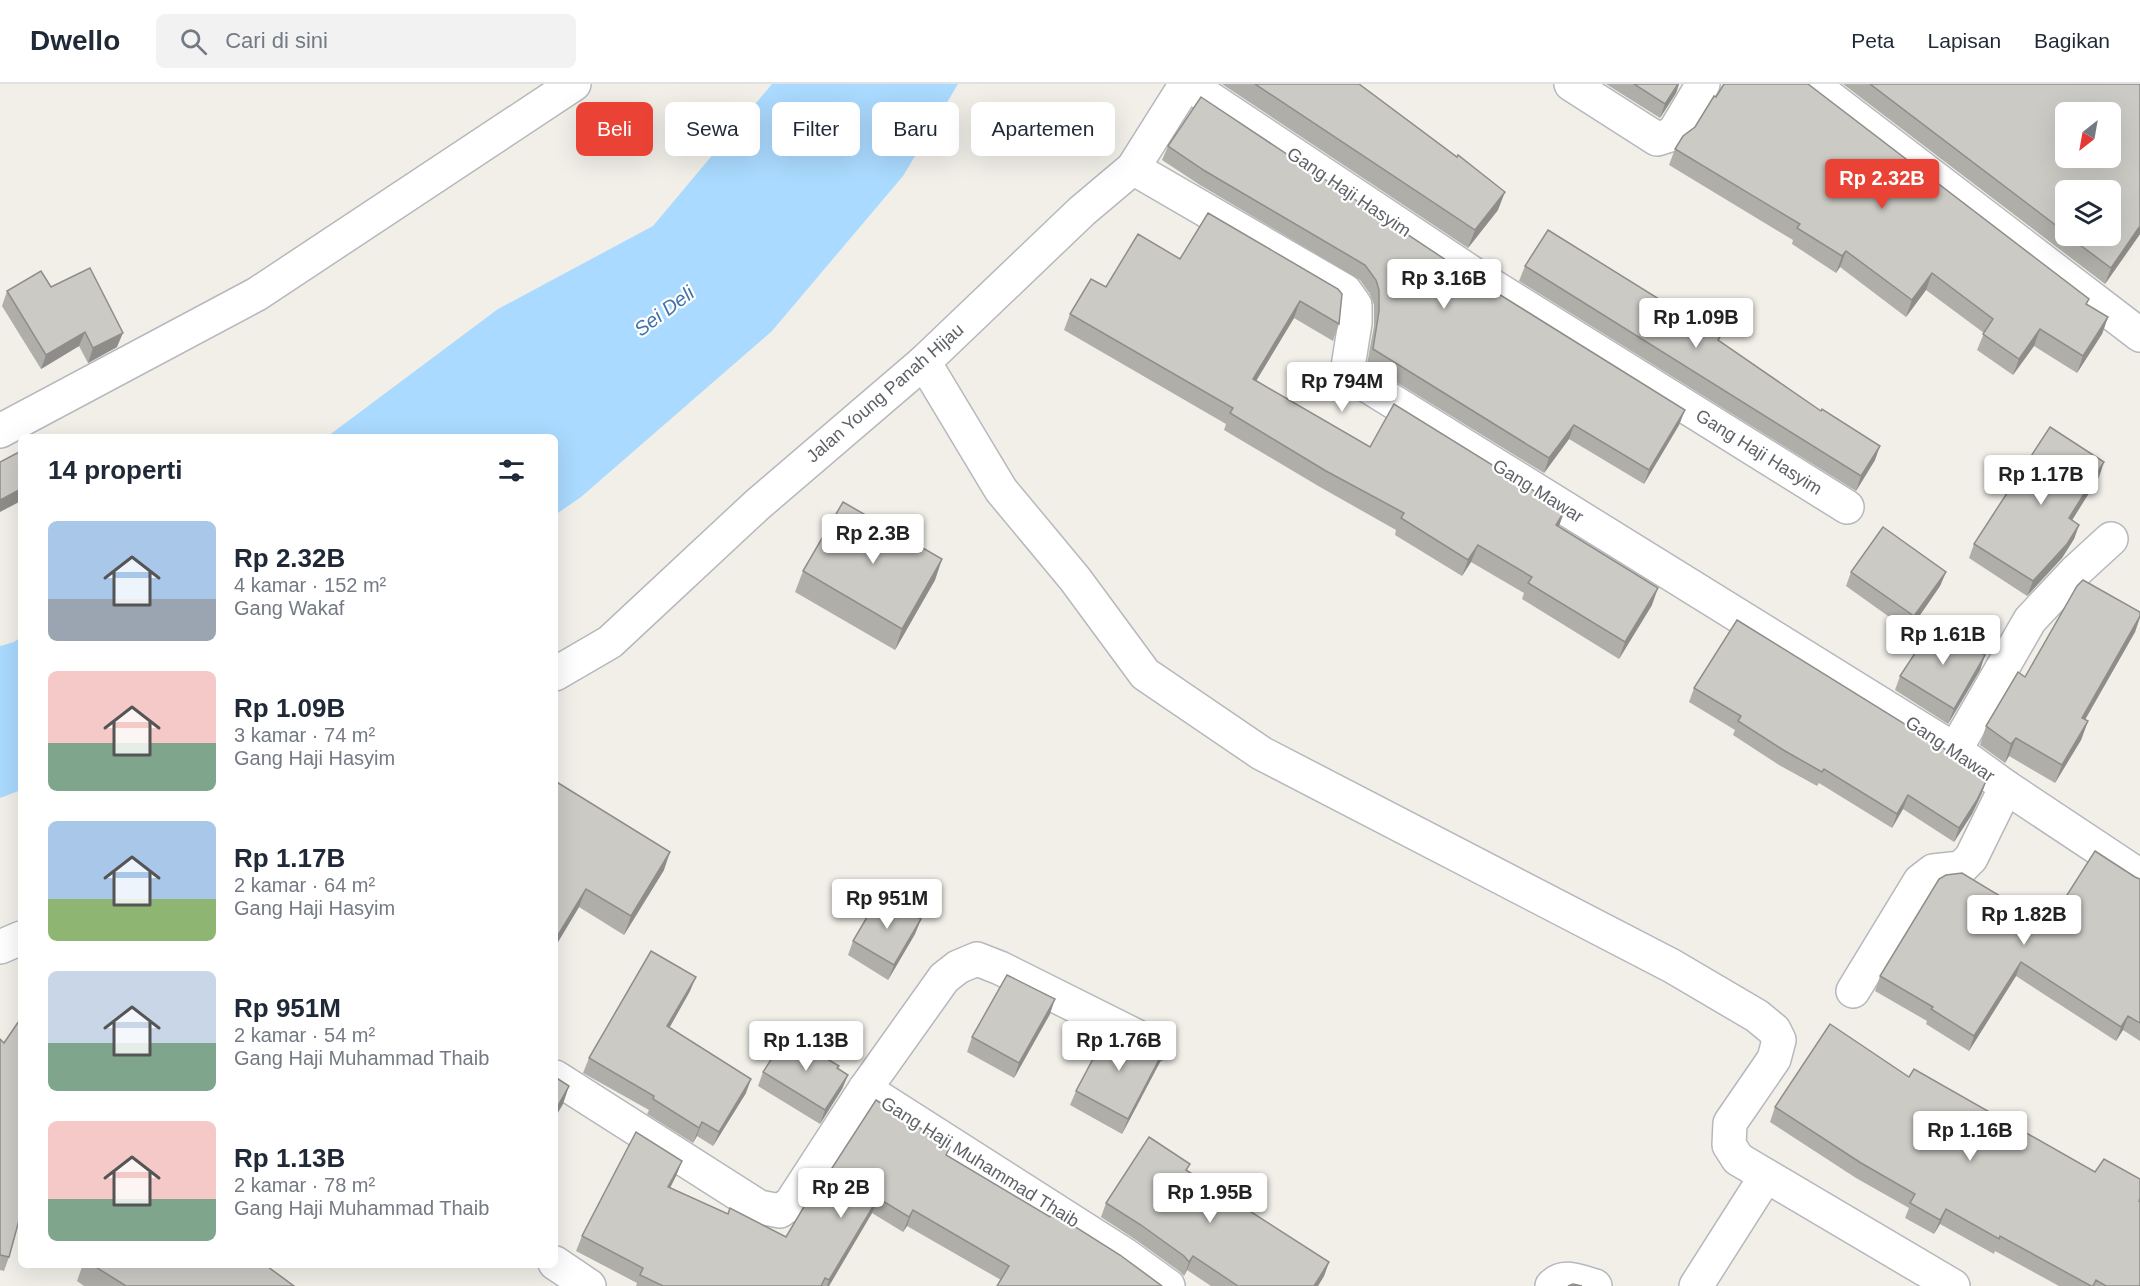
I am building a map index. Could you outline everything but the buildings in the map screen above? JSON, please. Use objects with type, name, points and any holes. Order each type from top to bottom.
[{"type":"street","points":[[0,431],[257,294],[574,84]]},
{"type":"street","name":"Jalan Young Panah Hijau","points":[[558,672],[610,642],[757,505],[924,362],[1082,211],[1133,168],[1187,84]]},
{"type":"street","name":"Gang Haji Hasyim","points":[[1187,84],[1478,277],[1848,507]]},
{"type":"street","points":[[1570,84],[1657,139],[1673,134],[1703,84]]},
{"type":"street","points":[[1812,84],[2140,335]]},
{"type":"street","name":"Gang Mawar","points":[[1133,168],[1345,291],[1355,305],[1355,323],[1347,373],[1955,750],[2006,787],[2140,876]]},
{"type":"street","points":[[924,362],[1001,490],[1075,579],[1145,674],[1260,753],[1672,966],[1757,1016],[1774,1030],[1779,1040],[1774,1059],[1730,1124],[1729,1145],[1738,1159],[1953,1286]]},
{"type":"street","points":[[1955,750],[2030,620],[2075,572],[2111,539]]},
{"type":"street","points":[[1853,992],[1920,881],[1933,871],[1961,868],[1971,858],[2006,787]]},
{"type":"street","points":[[0,947],[18,939]]},
{"type":"street","points":[[865,1089],[944,978],[958,967],[977,959],[1000,968],[1154,1044]]},
{"type":"street","name":"Gang Haji Muhammad Thaib","points":[[558,1079],[759,1207],[780,1211],[791,1203],[865,1089],[1125,1255],[1168,1286]]},
{"type":"street","points":[[1696,1286],[1766,1176]]},
{"type":"street","points":[[558,1265],[589,1286]]},
{"type":"street","points":[[1552,1286],[1558,1280],[1566,1278],[1595,1286]]},
{"type":"water","name":"Sei Deli","points":[[772,84],[958,84],[947,102],[872,102],[872,156],[915,156],[903,176],[772,331],[581,497],[558,513],[558,434],[331,434],[498,309],[653,226],[712,156],[760,156],[760,102],[757,102]]},
{"type":"water","points":[[18,639],[18,791],[0,798],[0,646]]}]
